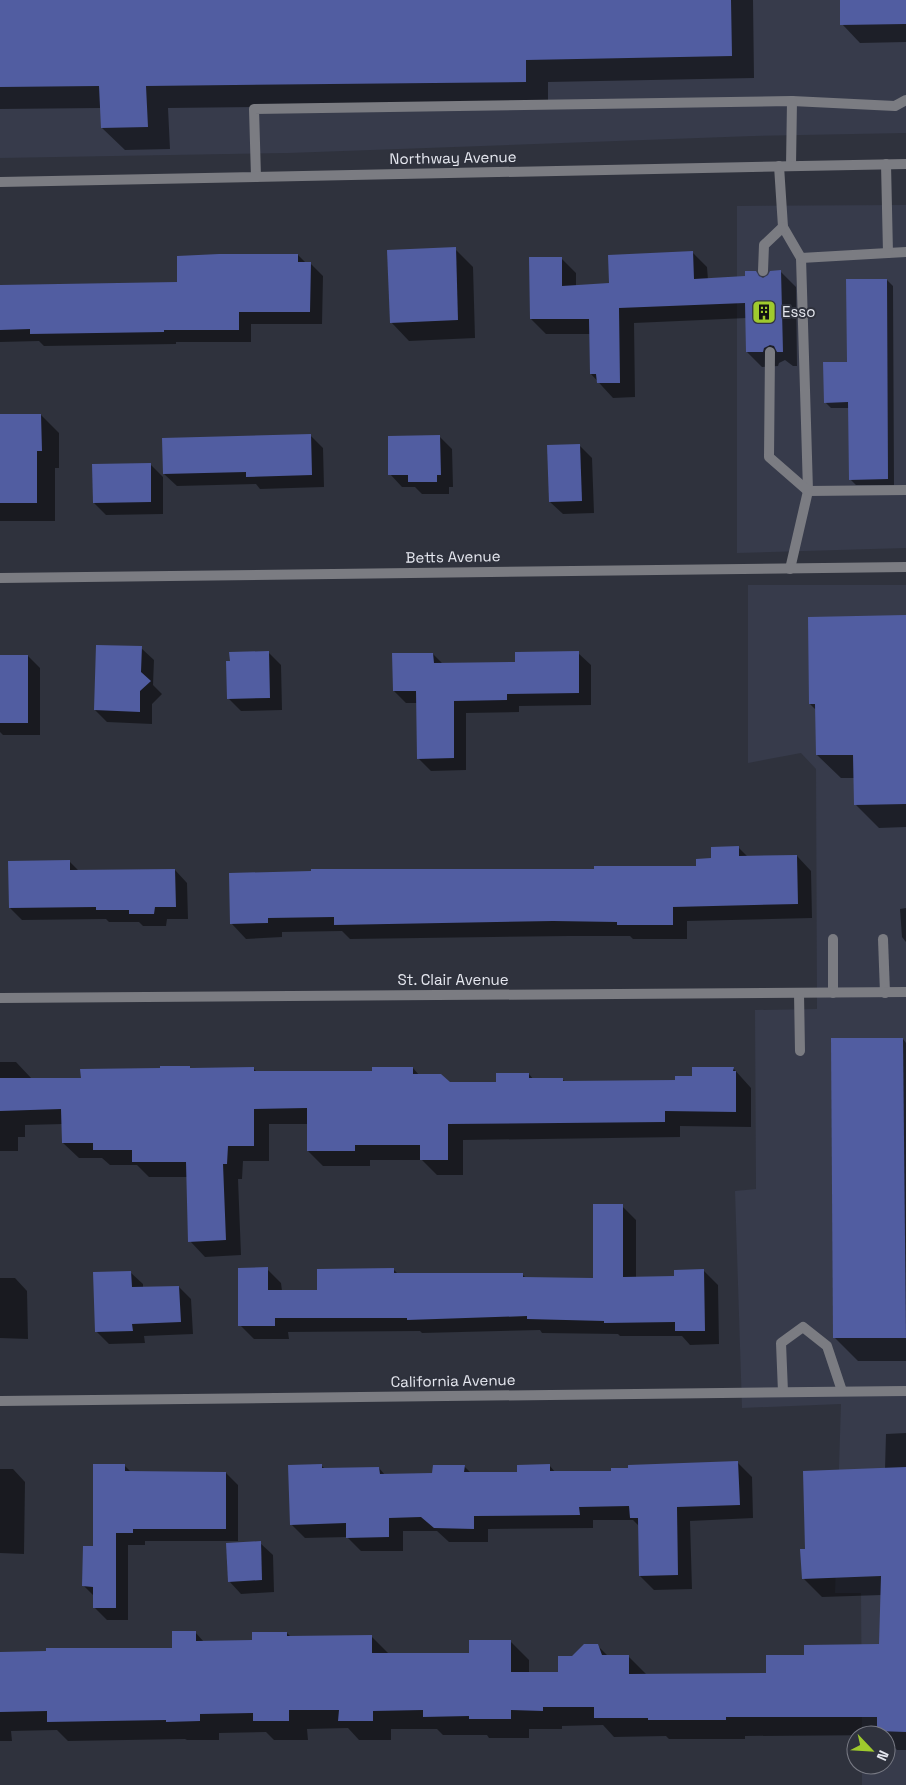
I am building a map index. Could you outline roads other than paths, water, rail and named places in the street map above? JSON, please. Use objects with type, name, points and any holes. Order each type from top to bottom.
[{"type":"street","points":[[256,177],[254,109],[792,101],[895,106],[906,100]]},
{"type":"street","points":[[791,166],[792,101]]},
{"type":"street","points":[[886,164],[888,253]]},
{"type":"street","name":"Northway Avenue","points":[[0,182],[906,164]]},
{"type":"street","points":[[779,166],[784,226],[801,258],[808,490],[790,569]]},
{"type":"street","points":[[763,271],[764,245],[784,226]]},
{"type":"street","points":[[801,258],[906,252]]},
{"type":"street","points":[[770,352],[769,458],[808,490],[906,490]]},
{"type":"street","name":"Betts Avenue","points":[[0,578],[906,567]]},
{"type":"street","points":[[833,939],[833,993]]},
{"type":"street","points":[[883,939],[885,992]]},
{"type":"street","name":"St. Clair Avenue","points":[[0,998],[906,992]]},
{"type":"street","points":[[799,993],[800,1051]]},
{"type":"street","points":[[783,1392],[782,1343],[803,1327],[827,1346],[842,1391]]},
{"type":"street","name":"California Avenue","points":[[0,1401],[906,1390]]},
{"type":"place","name":"Esso","points":[[764,312]]}]
